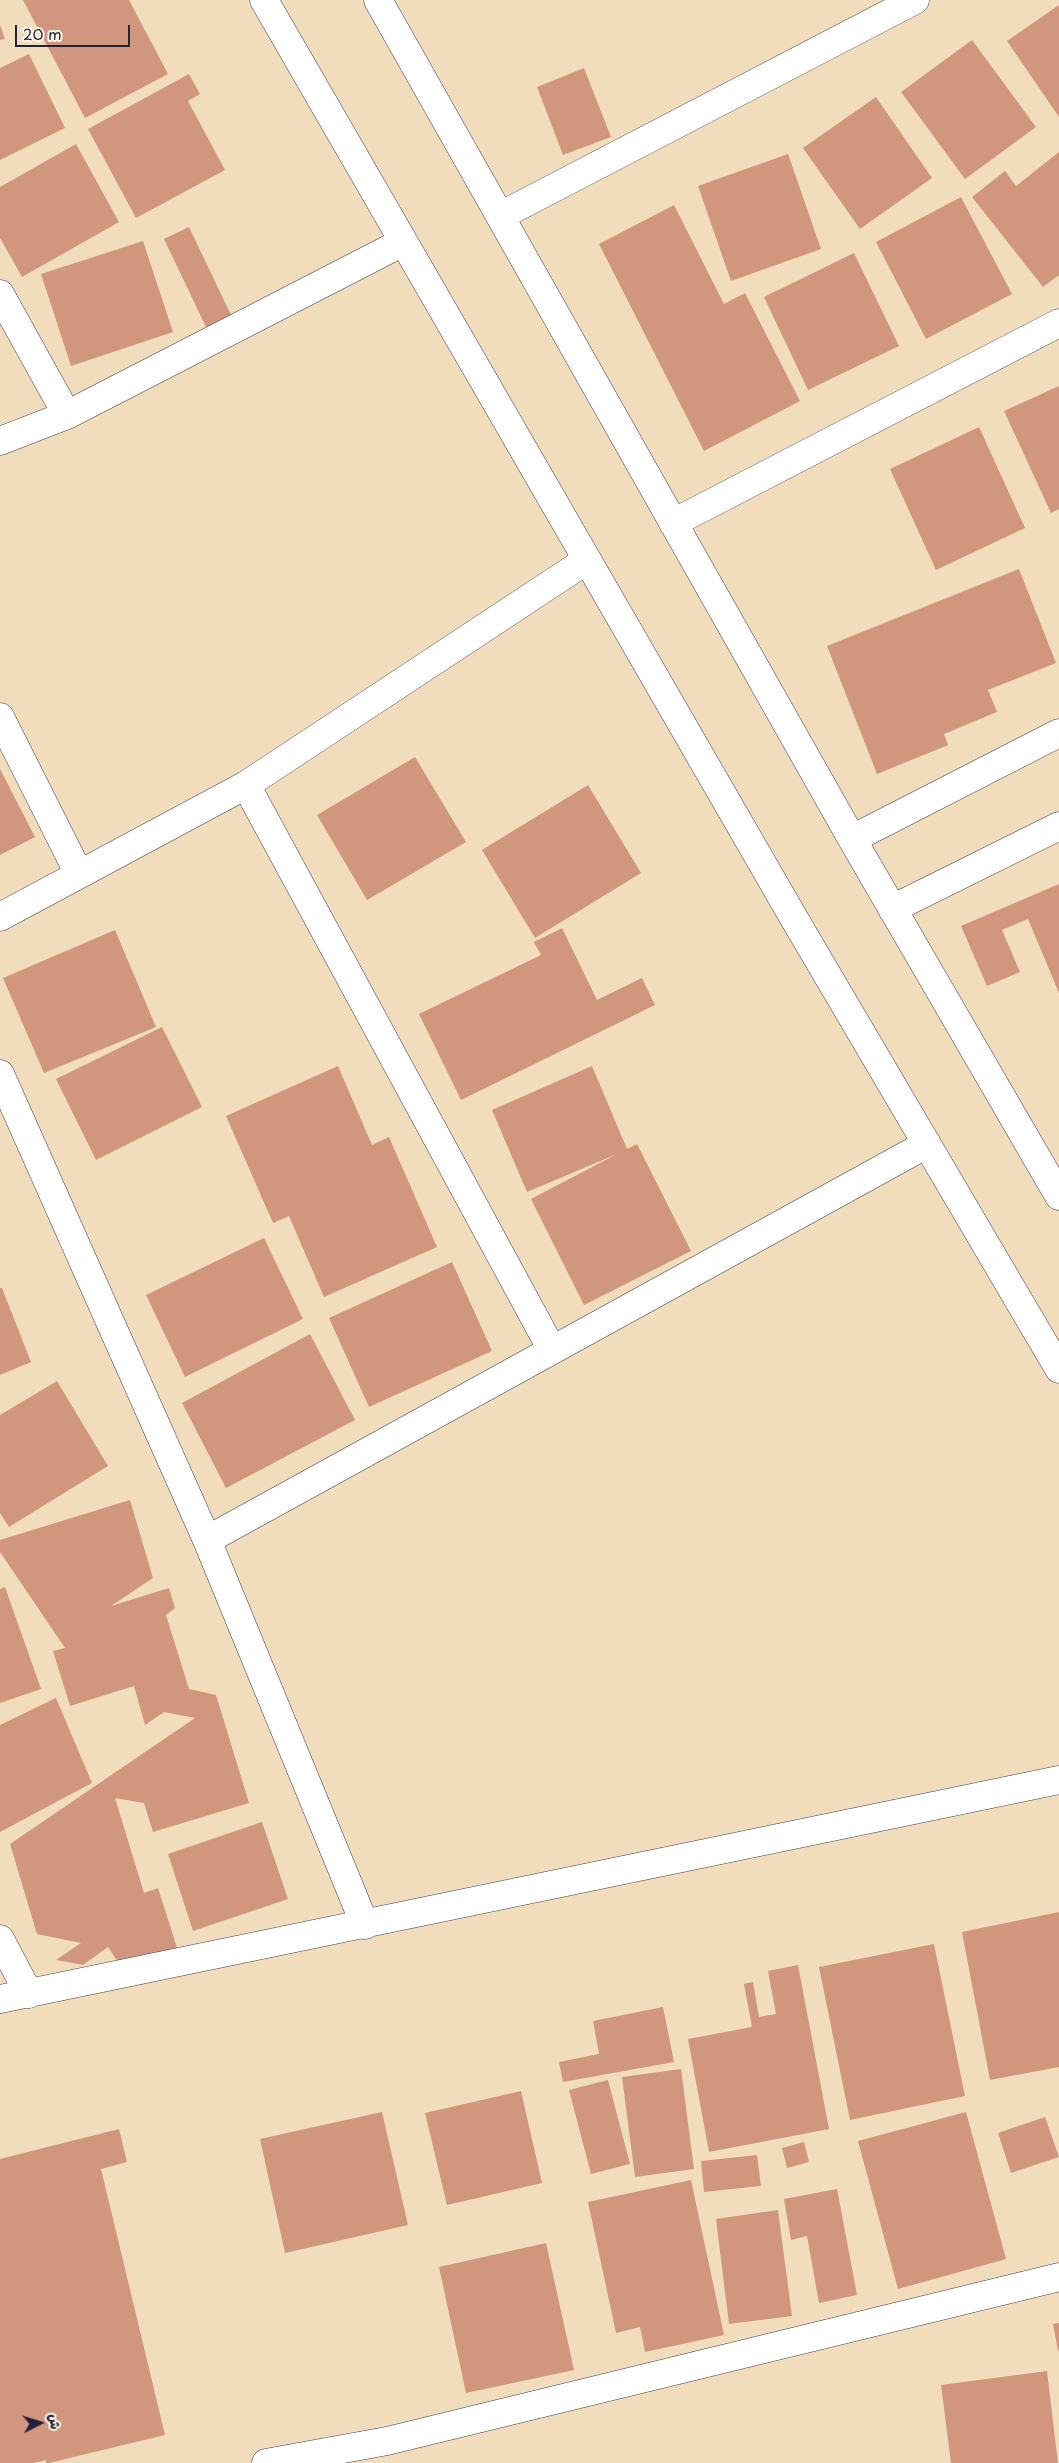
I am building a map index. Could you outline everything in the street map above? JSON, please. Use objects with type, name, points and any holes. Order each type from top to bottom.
[{"type":"street","points":[[264,0],[587,560],[1059,1369]]},
{"type":"street","points":[[378,0],[852,839],[1059,1196]]},
{"type":"street","points":[[500,216],[915,0]]},
{"type":"street","points":[[0,441],[67,415],[404,242]]},
{"type":"street","points":[[0,294],[67,415]]},
{"type":"street","points":[[673,523],[1059,323]]},
{"type":"street","points":[[0,917],[246,785],[587,560]]},
{"type":"street","points":[[0,717],[79,874]]},
{"type":"street","points":[[852,839],[1059,733]]},
{"type":"street","points":[[246,785],[552,1350]]},
{"type":"street","points":[[892,909],[1059,826]]},
{"type":"street","points":[[0,1074],[207,1540],[365,1925]]},
{"type":"street","points":[[207,1540],[927,1144]]},
{"type":"street","points":[[0,1999],[1059,1780]]},
{"type":"street","points":[[0,1939],[29,1994]]},
{"type":"street","points":[[266,2463],[387,2441],[1059,2277]]},
{"type":"building","points":[[23,0],[129,0],[168,74],[85,118]]},
{"type":"building","points":[[1059,5],[1059,117],[1007,41]]},
{"type":"building","points":[[0,25],[5,39],[0,40]]},
{"type":"building","points":[[972,40],[1036,127],[965,179],[901,92]]},
{"type":"building","points":[[29,54],[65,128],[0,160],[0,68]]},
{"type":"building","points":[[584,68],[611,137],[563,155],[537,87]]},
{"type":"building","points":[[189,74],[200,94],[188,101],[225,170],[136,218],[88,129]]},
{"type":"building","points":[[876,97],[932,178],[860,229],[803,148]]},
{"type":"building","points":[[76,144],[119,222],[22,277],[0,238],[0,187]]},
{"type":"building","points":[[1059,152],[1059,275],[1043,287],[972,197],[1005,171],[1016,186]]},
{"type":"building","points":[[788,154],[821,249],[731,281],[698,186]]},
{"type":"building","points":[[961,197],[1012,294],[926,339],[876,242]]},
{"type":"building","points":[[674,205],[724,304],[745,293],[800,401],[704,451],[599,244]]},
{"type":"building","points":[[189,227],[232,317],[207,329],[164,239]]},
{"type":"building","points":[[143,241],[173,332],[71,366],[41,274]]},
{"type":"building","points":[[854,253],[899,346],[808,390],[764,297]]},
{"type":"building","points":[[1059,386],[1059,509],[1051,513],[1004,411]]},
{"type":"building","points":[[979,427],[1025,528],[936,570],[890,469]]},
{"type":"building","points":[[1019,569],[1056,663],[988,690],[997,712],[944,734],[948,745],[877,774],[827,646]]},
{"type":"building","points":[[415,757],[466,842],[367,900],[317,815]]},
{"type":"building","points":[[0,769],[35,837],[0,855]]},
{"type":"building","points":[[588,785],[641,873],[535,938],[482,850]]},
{"type":"building","points":[[1059,884],[1059,993],[1028,919],[1002,930],[1020,972],[987,986],[961,926]]},
{"type":"building","points":[[562,928],[597,1000],[642,978],[655,1005],[461,1100],[419,1014],[541,955],[534,942]]},
{"type":"building","points":[[115,930],[156,1027],[44,1073],[3,978]]},
{"type":"building","points":[[162,1027],[202,1107],[96,1160],[56,1079]]},
{"type":"building","points":[[338,1066],[372,1145],[389,1137],[437,1247],[324,1297],[289,1216],[273,1223],[226,1116]]},
{"type":"building","points":[[592,1066],[627,1149],[637,1144],[691,1251],[584,1305],[531,1199],[617,1154],[527,1192],[492,1110]]},
{"type":"building","points":[[264,1238],[303,1319],[185,1377],[146,1295]]},
{"type":"building","points":[[452,1262],[492,1351],[369,1407],[329,1318]]},
{"type":"building","points":[[0,1288],[2,1288],[31,1362],[0,1375]]},
{"type":"building","points":[[310,1334],[355,1420],[226,1488],[182,1403]]},
{"type":"building","points":[[57,1381],[108,1466],[9,1527],[0,1513],[0,1415]]},
{"type":"building","points":[[130,1500],[153,1578],[111,1606],[169,1588],[175,1608],[166,1615],[189,1689],[216,1695],[249,1803],[153,1832],[144,1803],[115,1798],[144,1893],[158,1888],[179,1954],[124,1971],[108,1947],[83,1965],[56,1960],[81,1943],[37,1934],[10,1844],[195,1718],[164,1712],[145,1725],[134,1686],[70,1706],[53,1651],[65,1648],[0,1552],[0,1540]]},
{"type":"building","points":[[5,1587],[41,1689],[0,1703],[0,1589]]},
{"type":"building","points":[[56,1698],[92,1783],[0,1832],[0,1725]]},
{"type":"building","points":[[262,1822],[288,1899],[193,1931],[168,1854]]},
{"type":"building","points":[[1059,1912],[1059,2067],[990,2080],[962,1932]]},
{"type":"building","points":[[934,1944],[965,2096],[850,2120],[819,1967]]},
{"type":"building","points":[[798,1965],[829,2129],[709,2152],[688,2039],[752,2027],[744,1984],[753,1982],[759,2017],[776,2014],[768,1971]]},
{"type":"building","points":[[663,2007],[674,2062],[563,2082],[559,2062],[599,2054],[593,2021]]},
{"type":"building","points":[[681,2069],[694,2169],[635,2177],[622,2077]]},
{"type":"building","points":[[608,2080],[630,2164],[591,2174],[569,2090]]},
{"type":"building","points":[[521,2091],[542,2183],[447,2205],[425,2113]]},
{"type":"building","points":[[382,2112],[408,2225],[285,2253],[260,2139]]},
{"type":"building","points":[[966,2112],[1006,2259],[898,2289],[858,2141]]},
{"type":"building","points":[[1045,2117],[1059,2157],[1011,2173],[998,2133]]},
{"type":"building","points":[[119,2129],[127,2162],[101,2169],[165,2435],[49,2463],[46,2463],[46,2460],[34,2463],[0,2463],[0,2159]]},
{"type":"building","points":[[804,2142],[809,2162],[787,2168],[782,2148]]},
{"type":"building","points":[[757,2155],[761,2186],[704,2192],[701,2161]]},
{"type":"building","points":[[691,2180],[724,2335],[645,2352],[640,2327],[616,2333],[588,2202]]},
{"type":"building","points":[[837,2189],[857,2295],[819,2303],[807,2236],[791,2240],[784,2199]]},
{"type":"building","points":[[778,2210],[792,2316],[729,2324],[716,2219]]},
{"type":"building","points":[[546,2243],[574,2370],[466,2393],[439,2267]]},
{"type":"building","points":[[1059,2323],[1059,2350],[1058,2351],[1053,2324]]},
{"type":"building","points":[[1047,2371],[1058,2463],[951,2463],[941,2385]]}]
